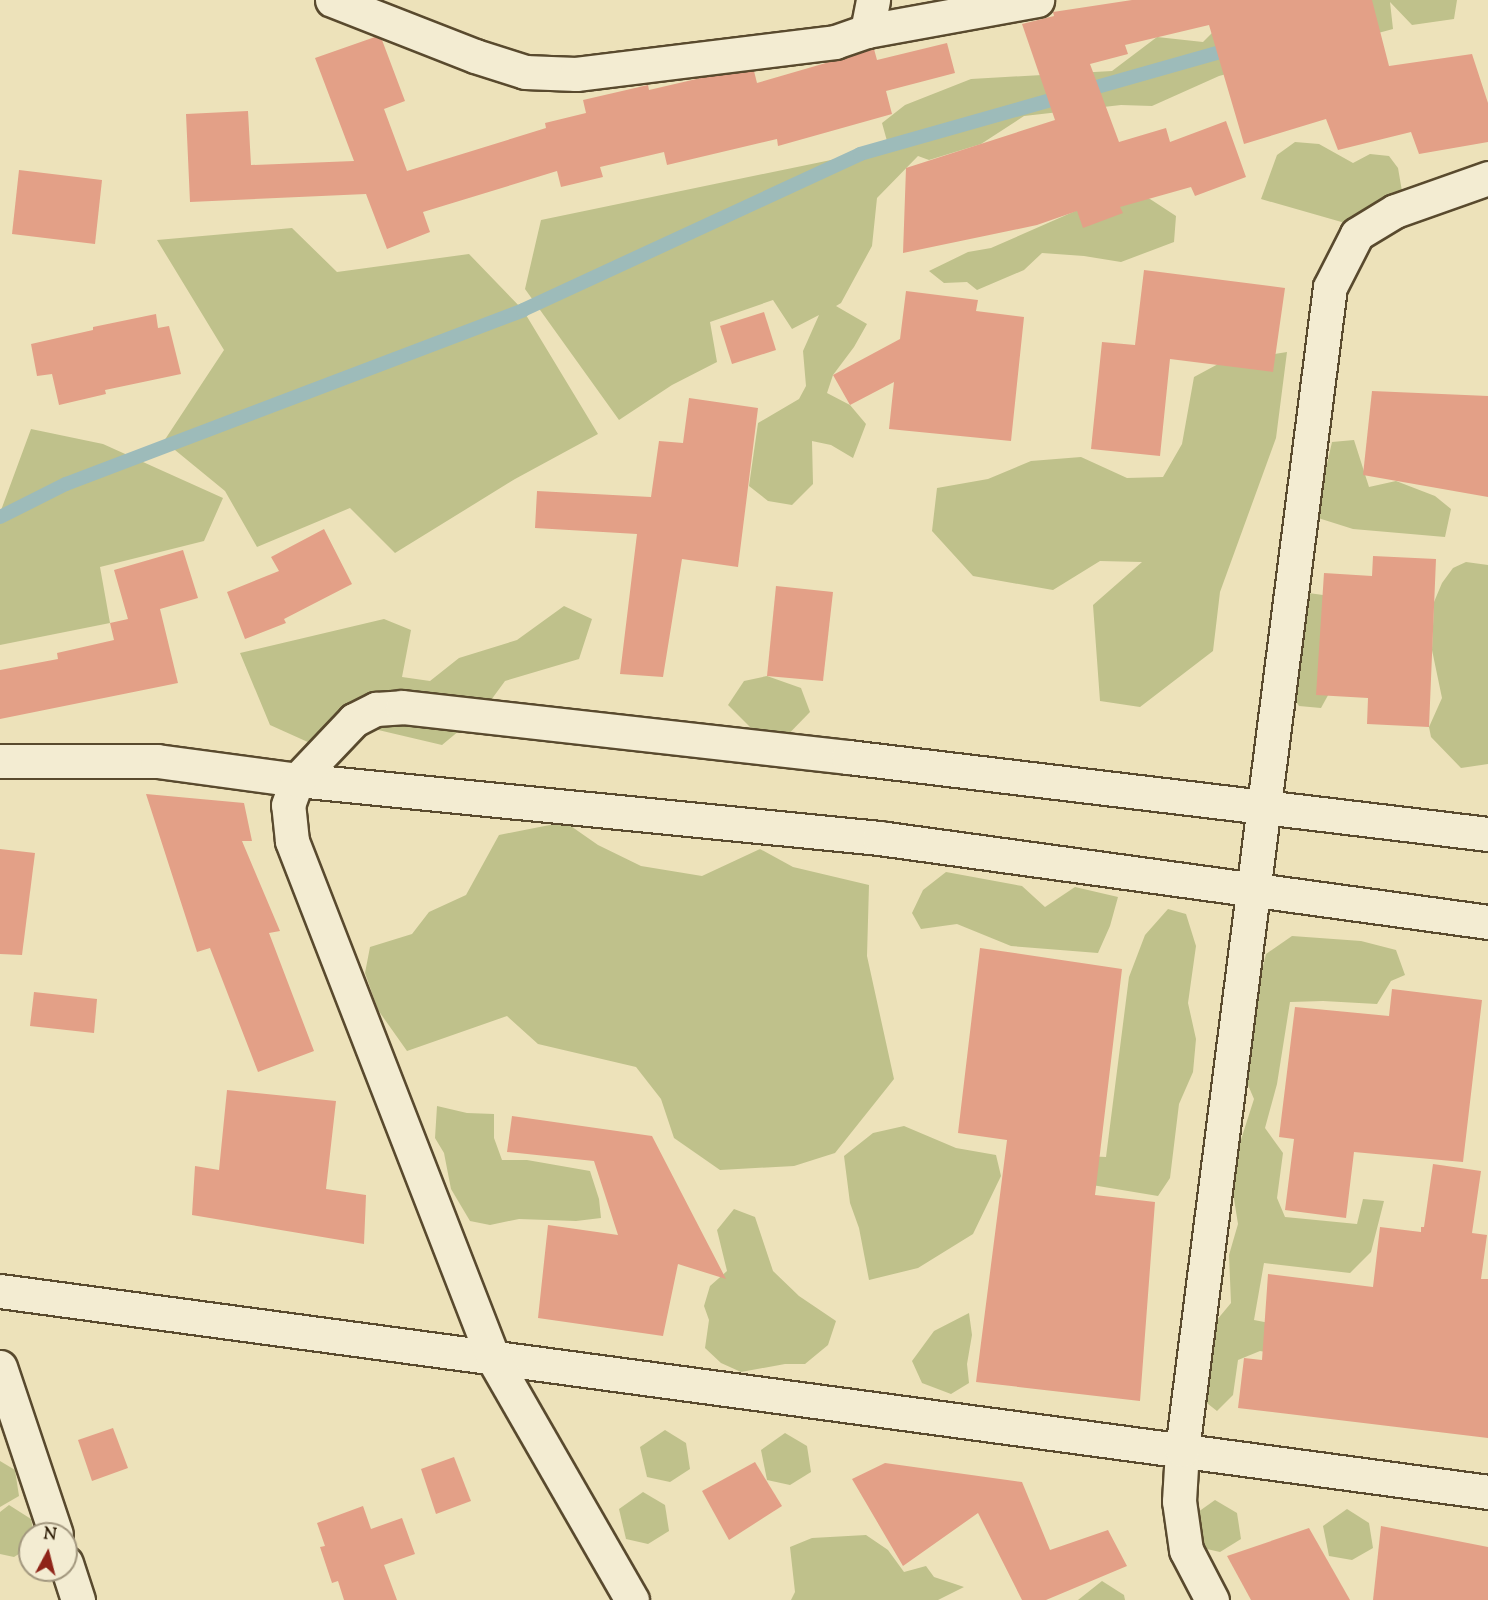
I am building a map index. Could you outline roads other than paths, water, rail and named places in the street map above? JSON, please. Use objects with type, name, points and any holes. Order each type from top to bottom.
[{"type":"street","points":[[332,0],[475,56],[525,72],[576,74],[835,42],[870,15],[1037,0]]},
{"type":"street","points":[[1212,1600],[1186,1550],[1179,1501],[1182,1450],[1252,892],[1266,807],[1330,287],[1357,234],[1395,211],[1488,178]]},
{"type":"street","points":[[632,1600],[492,1358],[292,841],[288,805],[297,780],[354,720],[376,709],[402,707],[1488,834]]},
{"type":"street","points":[[0,761],[157,761],[297,780],[879,838],[1252,892],[1488,922]]},
{"type":"street","points":[[0,1291],[1488,1492]]},
{"type":"street","points":[[0,1367],[52,1522]]},
{"type":"street","points":[[72,1582],[78,1600]]},
{"type":"waterway","points":[[0,517],[66,484],[523,310],[860,154],[1235,48]]}]
